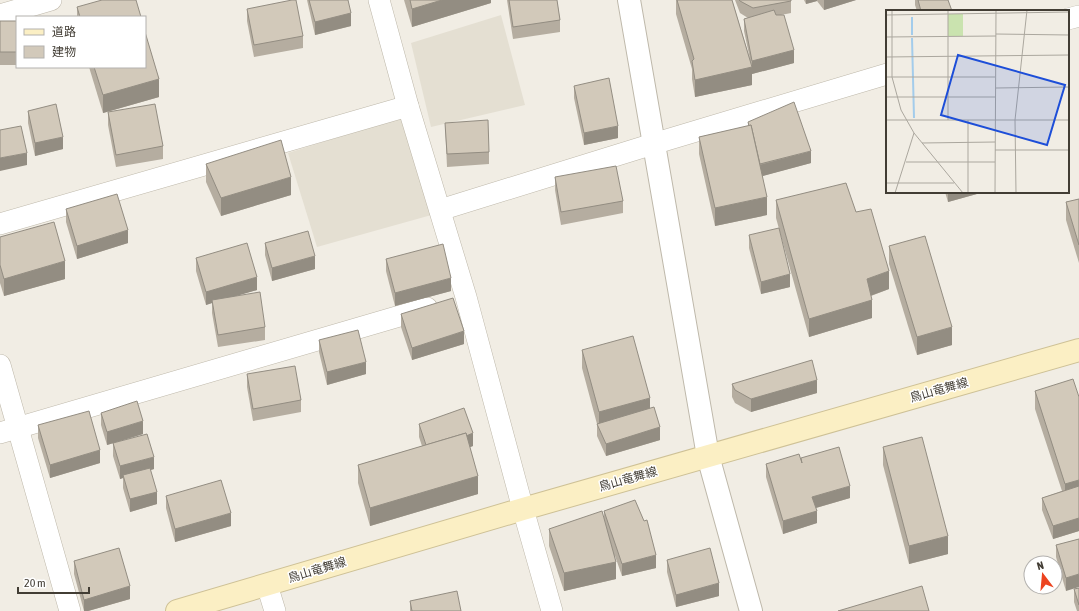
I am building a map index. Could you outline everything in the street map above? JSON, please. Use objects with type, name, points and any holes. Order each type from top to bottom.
[{"type":"main road","name":"鳥山竜舞線","points":[[177,611],[523,509],[1079,350]]},
{"type":"street","points":[[0,15],[51,0]]},
{"type":"street","points":[[378,0],[408,106],[440,210],[454,301],[523,509],[552,611]]},
{"type":"street","points":[[629,0],[708,456],[751,611]]},
{"type":"street","points":[[1069,19],[1079,16]]},
{"type":"street","points":[[440,210],[886,74]]},
{"type":"street","points":[[0,224],[408,106]]},
{"type":"street","points":[[9,430],[454,301]]},
{"type":"street","points":[[0,365],[9,430],[70,611]]},
{"type":"street","points":[[267,585],[275,611]]},
{"type":"shaded area","points":[[501,15],[525,105],[431,127],[411,43]]},
{"type":"shaded area","points":[[402,117],[435,214],[317,247],[288,153]]},
{"type":"building","points":[[102,0],[136,0],[141,16],[80,16],[77,7]]},
{"type":"building","points":[[296,0],[303,36],[254,45],[247,9]]},
{"type":"building","points":[[309,0],[348,0],[351,13],[315,22]]},
{"type":"building","points":[[410,0],[442,0],[412,9]]},
{"type":"building","points":[[509,0],[557,0],[560,20],[513,27]]},
{"type":"building","points":[[677,0],[732,0],[752,67],[695,80],[692,61],[694,59]]},
{"type":"building","points":[[739,0],[791,0],[791,1],[753,8]]},
{"type":"building","points":[[918,0],[948,0],[952,10],[921,10]]},
{"type":"building","points":[[774,10],[776,15],[784,15],[794,50],[752,61],[744,19]]},
{"type":"building","points":[[0,21],[16,21],[16,52],[0,52]]},
{"type":"building","points":[[146,35],[159,79],[103,95],[94,68],[146,68]]},
{"type":"building","points":[[609,78],[618,126],[584,133],[574,86]]},
{"type":"building","points":[[794,102],[811,151],[760,164],[751,125],[749,126],[748,122]]},
{"type":"building","points":[[56,104],[63,137],[35,143],[28,111]]},
{"type":"building","points":[[155,104],[163,146],[116,155],[108,112]]},
{"type":"building","points":[[488,120],[489,152],[447,154],[445,123]]},
{"type":"building","points":[[751,125],[767,197],[715,208],[699,137]]},
{"type":"building","points":[[21,126],[27,153],[0,158],[0,130]]},
{"type":"building","points":[[281,140],[291,177],[221,198],[206,164]]},
{"type":"building","points":[[616,166],[623,201],[561,212],[555,177]]},
{"type":"building","points":[[846,183],[856,212],[871,209],[889,271],[867,279],[872,300],[809,319],[776,200]]},
{"type":"building","points":[[117,194],[128,230],[77,246],[66,209]]},
{"type":"building","points":[[1079,199],[1079,245],[1066,202]]},
{"type":"building","points":[[54,222],[65,261],[4,279],[0,265],[0,237]]},
{"type":"building","points":[[779,228],[790,274],[761,282],[749,235]]},
{"type":"building","points":[[308,231],[315,256],[272,268],[265,243]]},
{"type":"building","points":[[925,236],[952,327],[917,337],[889,246]]},
{"type":"building","points":[[247,243],[257,277],[206,292],[196,258]]},
{"type":"building","points":[[443,244],[451,278],[395,293],[386,259]]},
{"type":"building","points":[[260,292],[265,327],[218,335],[212,300]]},
{"type":"building","points":[[453,298],[464,331],[412,348],[401,314]]},
{"type":"building","points":[[358,330],[366,362],[327,372],[319,340]]},
{"type":"building","points":[[633,336],[650,398],[599,412],[582,350]]},
{"type":"building","points":[[812,360],[817,380],[751,399],[735,390],[732,384]]},
{"type":"building","points":[[295,366],[301,400],[253,409],[247,374]]},
{"type":"building","points":[[1073,379],[1079,397],[1079,480],[1065,484],[1035,391]]},
{"type":"building","points":[[137,401],[143,421],[107,432],[101,413]]},
{"type":"building","points":[[654,407],[660,427],[606,444],[597,424]]},
{"type":"building","points":[[464,408],[473,433],[466,436],[466,433],[426,445],[419,424]]},
{"type":"building","points":[[89,411],[100,450],[50,465],[38,425]]},
{"type":"building","points":[[466,433],[478,476],[370,508],[358,465]]},
{"type":"building","points":[[147,434],[154,457],[120,466],[113,443]]},
{"type":"building","points":[[922,437],[948,536],[909,546],[883,447]]},
{"type":"building","points":[[839,447],[850,486],[812,497],[817,511],[783,521],[766,464],[799,454],[802,463],[801,458]]},
{"type":"building","points":[[150,468],[157,492],[130,499],[123,475]]},
{"type":"building","points":[[221,480],[231,513],[175,529],[166,496]]},
{"type":"building","points":[[1079,486],[1079,518],[1053,526],[1042,498]]},
{"type":"building","points":[[635,500],[644,521],[647,520],[656,555],[622,564],[604,511]]},
{"type":"building","points":[[602,511],[616,562],[564,573],[549,529]]},
{"type":"building","points":[[1079,539],[1079,574],[1066,578],[1063,568],[1063,555],[1059,555],[1056,545]]},
{"type":"building","points":[[119,548],[130,586],[84,600],[74,561]]},
{"type":"building","points":[[710,548],[719,583],[676,595],[667,560]]},
{"type":"building","points":[[922,586],[929,611],[838,611]]},
{"type":"building","points":[[1079,588],[1079,605],[1074,589]]},
{"type":"building","points":[[457,591],[461,611],[412,611],[410,601]]}]
